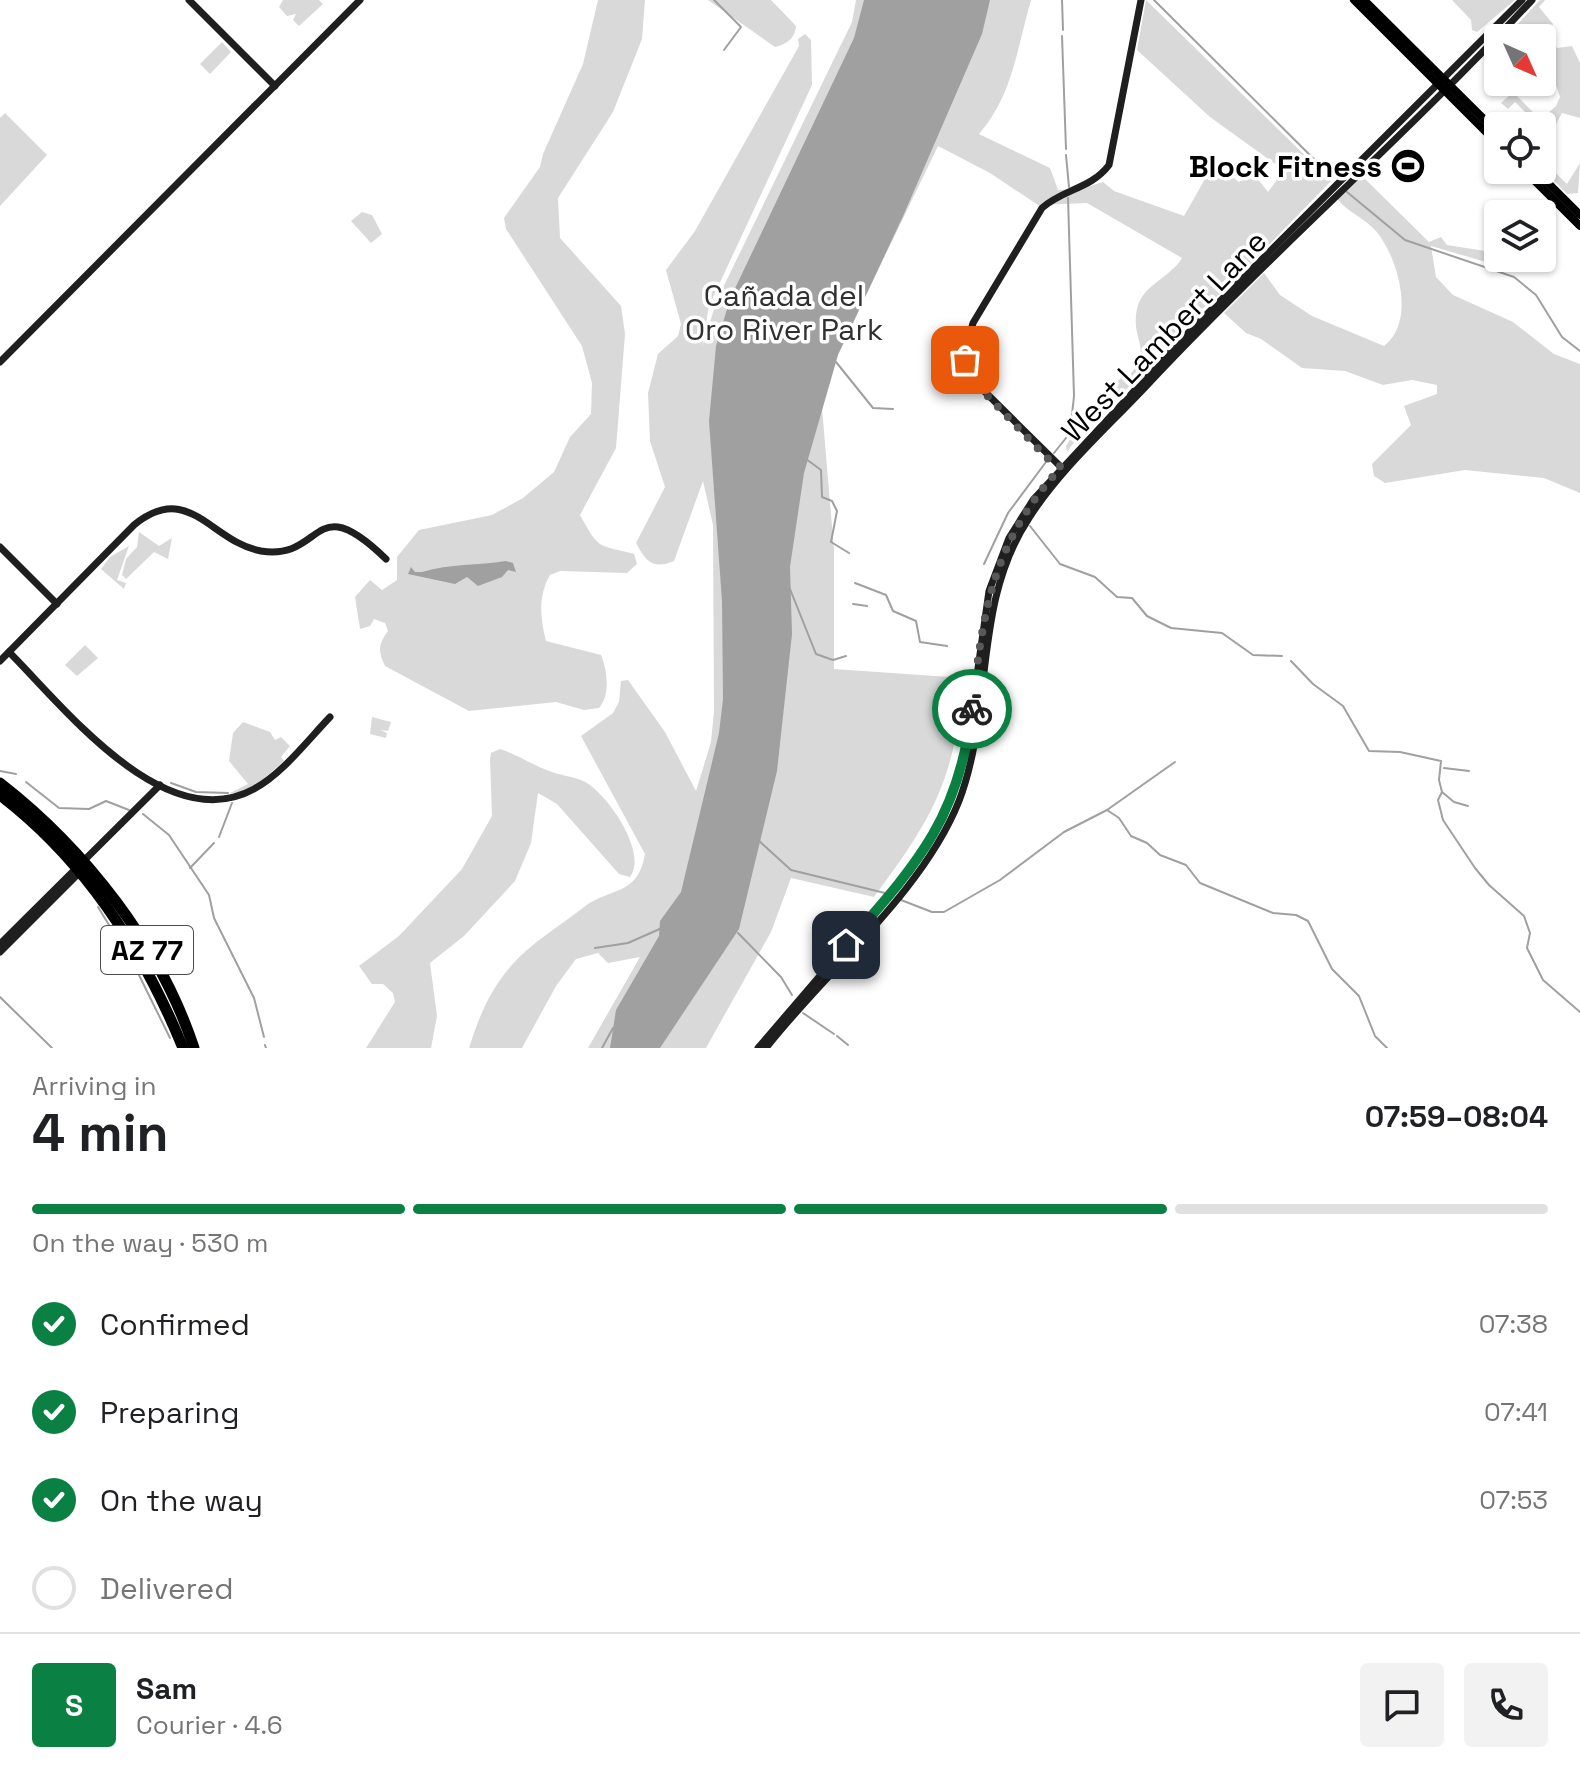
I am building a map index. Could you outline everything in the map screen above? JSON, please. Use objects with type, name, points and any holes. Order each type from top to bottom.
[{"type":"highway","name":"AZ 77","points":[[0,783],[83,865],[129,922],[157,967],[194,1048]]},
{"type":"highway","name":"AZ 77","points":[[0,795],[83,865],[143,962],[183,1048]]},
{"type":"main road","points":[[1354,0],[1484,120]]},
{"type":"main road","points":[[1364,0],[1484,128]]},
{"type":"main road","points":[[1542,184],[1577,211]]},
{"type":"main road","points":[[1549,184],[1577,211],[1580,226]]},
{"type":"street","points":[[189,0],[275,86]]},
{"type":"street","points":[[0,362],[360,0]]},
{"type":"street","points":[[1061,467],[972,378],[965,353],[969,331],[1031,226],[1052,200],[1092,182],[1109,165],[1141,0]]},
{"type":"street","name":"West Lambert Lane","points":[[1443,83],[1522,0]]},
{"type":"street","name":"West Lambert Lane","points":[[758,1048],[905,878],[942,822],[966,753],[983,621],[995,572],[1020,518],[1061,467],[1179,342],[1532,0]]},
{"type":"street","name":"West Lambert Lane","points":[[766,1048],[915,875],[945,831],[961,794],[972,754],[991,609],[1001,574],[1026,522],[1061,467]]},
{"type":"street","points":[[0,661],[144,517],[172,508],[190,512],[245,546],[266,551],[292,548],[325,529],[348,528],[362,536],[386,559]]},
{"type":"street","points":[[0,547],[57,604]]},
{"type":"street","points":[[9,652],[124,767],[160,785],[206,800],[241,795],[264,783],[330,717]]},
{"type":"street","points":[[0,952],[160,785]]},
{"type":"street","points":[[0,944],[44,904]]},
{"type":"green space","points":[[283,0],[319,0],[323,4],[299,26],[293,20],[296,14],[287,16],[279,7]]},
{"type":"green space","points":[[598,0],[645,0],[642,39],[613,112],[558,198],[560,238],[621,306],[625,334],[616,448],[580,515],[596,541],[606,547],[634,554],[637,564],[627,573],[560,571],[550,575],[543,591],[541,615],[546,641],[601,655],[606,689],[599,708],[584,710],[556,702],[469,711],[385,666],[380,648],[388,631],[385,623],[374,619],[370,626],[360,629],[355,597],[370,580],[382,590],[397,580],[397,557],[419,530],[492,515],[523,498],[554,472],[570,437],[591,414],[592,383],[582,346],[506,229],[504,218],[540,167],[583,64]]},
{"type":"green space","points":[[708,0],[771,0],[796,26],[794,34],[787,42],[775,47]]},
{"type":"green space","points":[[856,0],[1031,0],[1007,87],[979,134],[1050,168],[1058,190],[1083,188],[1103,182],[1114,191],[1184,216],[1214,163],[1239,182],[1247,177],[1257,178],[1268,192],[1279,177],[1278,166],[1210,117],[1137,50],[1146,0],[1331,181],[1228,287],[1190,319],[1103,415],[1087,424],[1067,452],[1066,446],[1078,432],[1078,423],[1087,421],[1087,417],[1080,416],[1123,376],[1127,379],[1135,368],[1141,351],[1136,330],[1140,301],[1182,258],[1087,203],[1038,205],[990,173],[938,146],[828,374],[821,396],[834,550],[834,669],[964,678],[954,744],[938,796],[912,843],[874,897],[791,878],[771,932],[706,1048],[588,1048],[640,957],[608,963],[598,953],[576,959],[556,986],[522,1048],[469,1048],[491,995],[519,957],[584,907],[630,884],[641,868],[645,854],[581,736],[613,713],[619,702],[621,681],[628,680],[665,732],[696,791],[711,742],[714,711],[713,525],[703,481],[674,561],[660,565],[650,562],[636,543],[665,487],[650,441],[648,393],[658,354],[678,336],[681,324],[666,270],[695,231],[799,46],[798,39],[805,34],[811,40],[812,85],[709,306],[702,347],[717,300],[852,22]]},
{"type":"green space","points":[[1452,0],[1515,0],[1477,32],[1472,30],[1471,20]]},
{"type":"green space","points":[[1540,0],[1545,0],[1539,7],[1553,24],[1518,24]]},
{"type":"green space","points":[[222,42],[231,52],[210,74],[200,64]]},
{"type":"green space","points":[[1556,46],[1572,46],[1580,63],[1580,118],[1562,113],[1556,124],[1556,112],[1549,112],[1560,97],[1556,85]]},
{"type":"green space","points":[[1509,96],[1517,96],[1533,112],[1525,112],[1515,102],[1508,109],[1501,103]]},
{"type":"green space","points":[[5,113],[47,155],[0,206],[0,118]]},
{"type":"green space","points":[[1580,163],[1578,193],[1567,194],[1556,183],[1556,173],[1567,184]]},
{"type":"green space","points":[[1361,175],[1429,242],[1441,237],[1447,245],[1484,251],[1484,261],[1431,246],[1436,277],[1453,295],[1513,322],[1554,354],[1580,364],[1580,493],[1544,478],[1465,470],[1385,483],[1374,476],[1372,464],[1411,425],[1404,406],[1437,394],[1437,385],[1412,380],[1383,385],[1345,371],[1302,368],[1261,339],[1246,333],[1224,313],[1264,273],[1280,295],[1312,316],[1384,346],[1394,335],[1402,306],[1397,273],[1376,231],[1337,199]]},
{"type":"green space","points":[[362,212],[372,215],[382,234],[371,243],[351,221]]},
{"type":"green space","points":[[139,532],[159,546],[172,538],[168,559],[154,552],[126,579],[122,575],[126,559],[137,547]]},
{"type":"green space","points":[[129,546],[117,580],[126,583],[124,589],[101,569],[110,557]]},
{"type":"green space","points":[[85,645],[98,658],[77,676],[65,665]]},
{"type":"green space","points":[[372,717],[391,722],[388,731],[380,730],[387,733],[386,738],[370,734]]},
{"type":"green space","points":[[243,722],[270,732],[275,740],[281,737],[290,746],[281,757],[284,761],[253,788],[231,796],[230,793],[248,784],[229,761],[233,733]]},
{"type":"green space","points":[[500,749],[545,770],[583,781],[596,790],[624,826],[630,840],[634,867],[630,877],[619,874],[557,804],[538,793],[531,843],[515,881],[464,936],[430,963],[437,1016],[431,1048],[366,1048],[395,1002],[393,993],[383,984],[372,984],[359,966],[399,936],[462,869],[492,816],[490,759],[491,753]]},
{"type":"shaded area","name":"Cañada del Oro River Park","points":[[864,0],[990,0],[982,34],[904,214],[838,355],[804,473],[790,567],[792,634],[777,771],[739,929],[660,1048],[610,1048],[616,1010],[659,936],[660,921],[681,892],[719,733],[723,699],[722,601],[709,421],[716,346],[730,299],[854,38]]},
{"type":"shaded area","points":[[506,561],[513,563],[516,572],[508,570],[502,577],[478,586],[467,577],[455,584],[408,574],[411,567],[415,572],[422,572]]},
{"type":"waterway","points":[[714,0],[741,27],[724,50]]},
{"type":"waterway","points":[[1062,0],[1063,30]]},
{"type":"waterway","points":[[1154,0],[1332,177]]},
{"type":"waterway","points":[[1062,36],[1066,149]]},
{"type":"waterway","points":[[1066,155],[1069,187]]},
{"type":"waterway","points":[[1347,192],[1405,240],[1514,277],[1536,295],[1562,337],[1580,351]]},
{"type":"waterway","points":[[1054,453],[1070,433],[1074,396],[1068,198]]},
{"type":"waterway","points":[[836,362],[873,408],[893,409]]},
{"type":"waterway","points":[[806,459],[821,470],[822,497],[832,501],[837,511],[831,542],[849,553]]},
{"type":"waterway","points":[[984,564],[1008,513],[1046,462]]},
{"type":"waterway","points":[[1030,526],[1060,564],[1095,577],[1117,597],[1132,598],[1147,616],[1171,628],[1222,633],[1253,655],[1282,656]]},
{"type":"waterway","points":[[855,583],[886,595],[893,611],[916,621],[920,642],[947,646]]},
{"type":"waterway","points":[[790,589],[816,654],[833,660],[846,656]]},
{"type":"waterway","points":[[853,604],[867,606]]},
{"type":"waterway","points":[[1291,661],[1313,684],[1343,706],[1369,751],[1400,752],[1441,761],[1439,780],[1442,792],[1438,800],[1443,820],[1489,885],[1524,916],[1530,933],[1527,948],[1543,980],[1580,1012]]},
{"type":"waterway","points":[[901,900],[932,912],[944,912],[1000,880],[1064,832],[1107,810],[1175,762]]},
{"type":"waterway","points":[[1444,768],[1469,771]]},
{"type":"waterway","points":[[0,771],[16,774]]},
{"type":"waterway","points":[[26,782],[59,808],[89,809],[106,801],[129,810]]},
{"type":"waterway","points":[[171,783],[196,792],[228,793]]},
{"type":"waterway","points":[[1442,792],[1454,802],[1468,806]]},
{"type":"waterway","points":[[219,837],[232,803]]},
{"type":"waterway","points":[[1107,810],[1119,818],[1131,836],[1147,843],[1160,855],[1186,865],[1200,883],[1273,913],[1296,915],[1308,921],[1332,969],[1359,996],[1375,1036],[1387,1048]]},
{"type":"waterway","points":[[143,814],[169,835],[209,895],[214,918],[254,998],[264,1037]]},
{"type":"waterway","points":[[757,839],[791,870],[885,893]]},
{"type":"waterway","points":[[190,868],[214,843]]},
{"type":"waterway","points":[[98,907],[128,956]]},
{"type":"waterway","points":[[595,948],[628,943],[662,928]]},
{"type":"waterway","points":[[738,933],[781,977],[792,995]]},
{"type":"waterway","points":[[135,967],[170,1038]]},
{"type":"waterway","points":[[0,997],[52,1048]]},
{"type":"waterway","points":[[803,1013],[834,1034]]},
{"type":"waterway","points":[[602,1048],[613,1028]]},
{"type":"waterway","points":[[837,1036],[848,1045]]},
{"type":"way so far","points":[[965,360],[980,388],[1047,458],[1061,467],[1020,518],[995,572],[985,607],[972,709]]},
{"type":"place","name":"Block Fitness","points":[[1408,166]]},
{"type":"route","points":[[846,945],[910,871],[942,822],[962,768],[972,709]]}]
